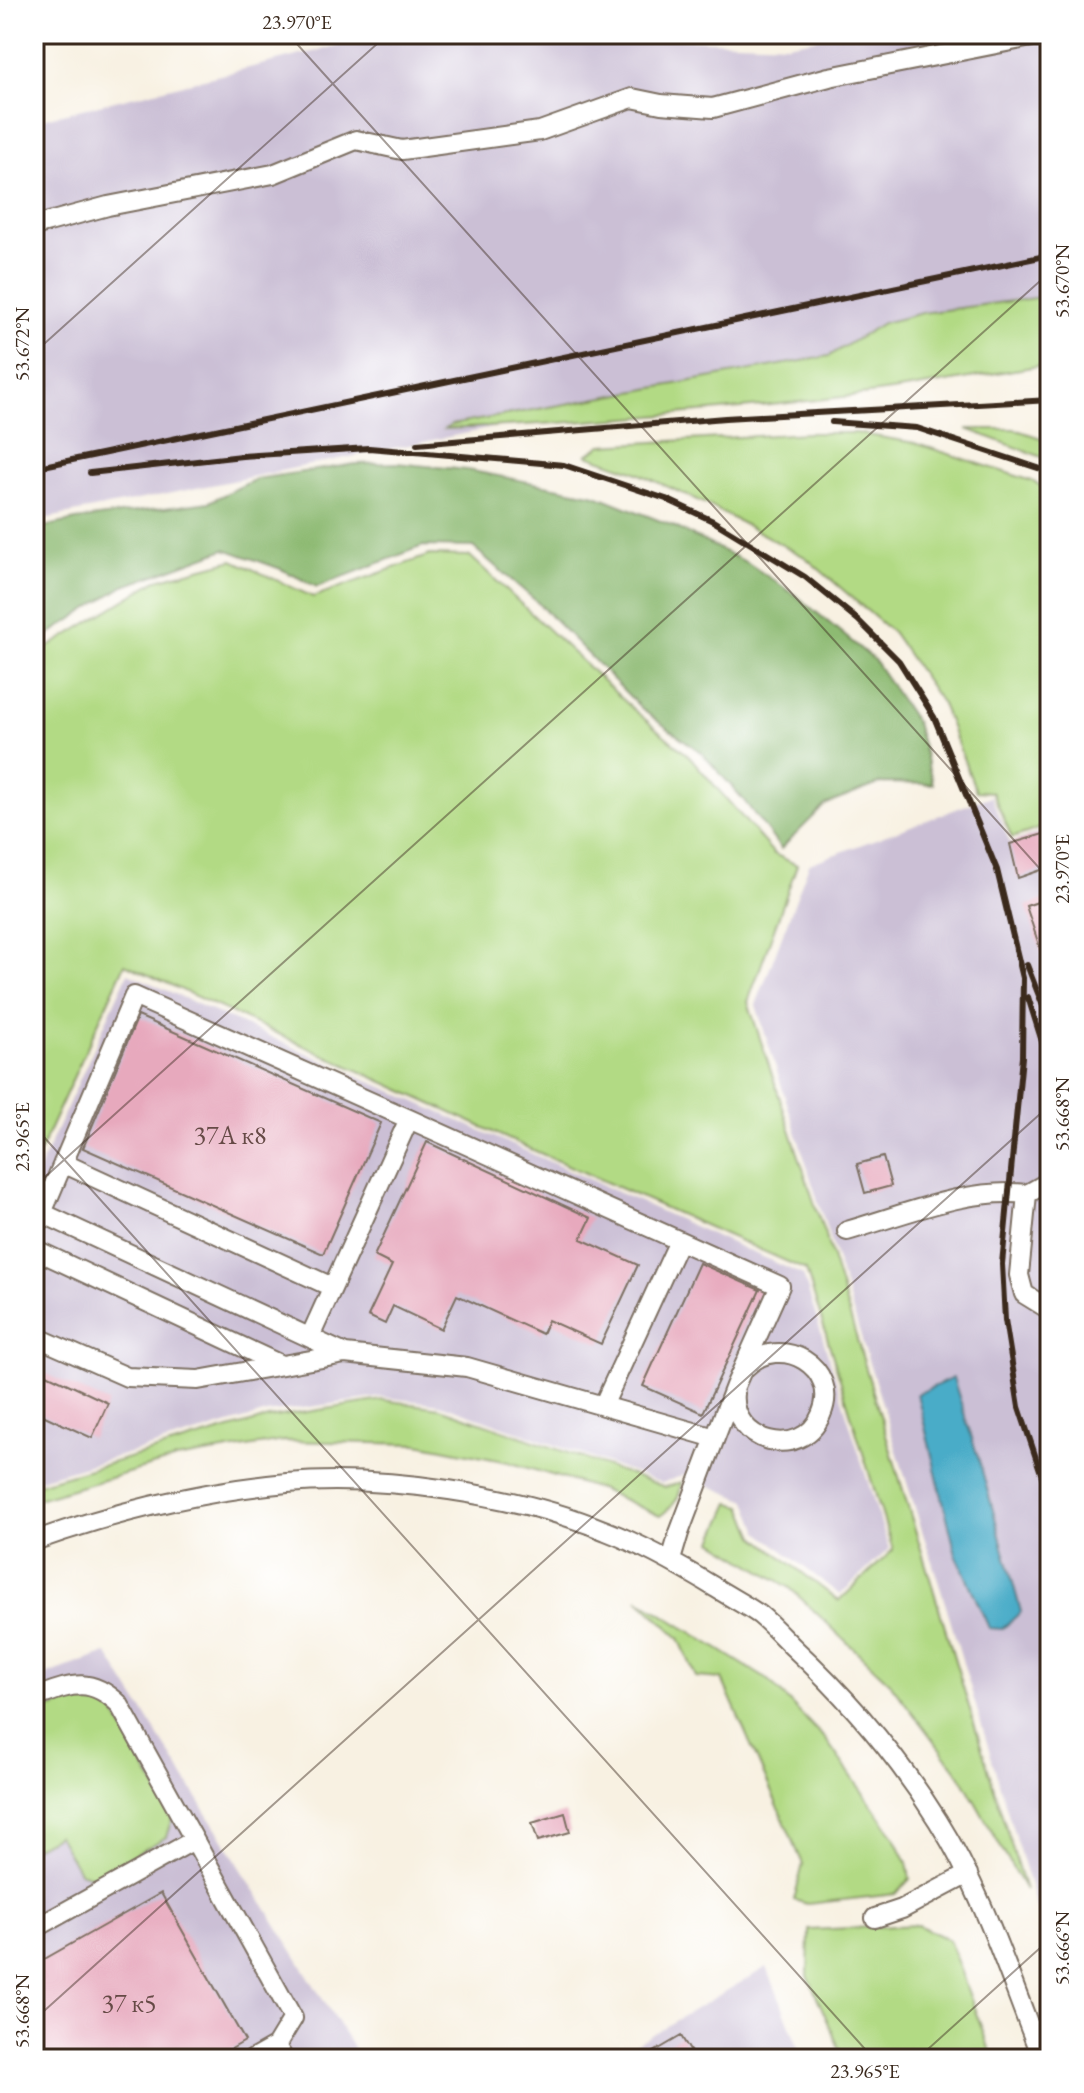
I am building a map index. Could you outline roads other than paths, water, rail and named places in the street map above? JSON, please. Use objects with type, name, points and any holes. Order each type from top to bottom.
[{"type":"street","points":[[34,226],[108,206],[273,174],[356,140],[402,150],[540,131],[632,98],[661,104],[713,108],[829,77],[1047,34]]},
{"type":"street","points":[[345,1354],[38,1221],[134,996],[780,1286],[738,1379],[671,1560]]},
{"type":"street","points":[[310,1337],[409,1119]]},
{"type":"street","points":[[63,1163],[332,1287]]},
{"type":"street","points":[[847,1231],[981,1193],[1008,1191],[1027,1194],[1050,1181]]},
{"type":"street","points":[[1027,1194],[1019,1275],[1024,1294],[1050,1310]]},
{"type":"street","points":[[603,1406],[679,1241]]},
{"type":"street","points":[[34,1249],[282,1365]]},
{"type":"street","points":[[34,1336],[127,1377],[198,1380],[345,1354],[467,1367],[715,1438],[745,1428]]},
{"type":"street","points":[[778,1352],[792,1354],[805,1360],[823,1384],[825,1400],[822,1415],[814,1428],[787,1443],[757,1437],[745,1428],[737,1415],[734,1400],[738,1379],[751,1362],[764,1355],[778,1352]]},
{"type":"street","points":[[34,1541],[154,1506],[221,1491],[290,1483],[340,1482],[433,1487],[521,1505],[604,1530],[671,1560],[760,1615],[833,1684],[895,1759],[938,1820],[968,1874],[1042,2059]]},
{"type":"street","points":[[34,1698],[67,1686],[86,1684],[106,1691],[119,1704],[293,2018],[280,2052],[253,2059]]},
{"type":"street","points":[[34,1929],[194,1840]]},
{"type":"street","points":[[875,1918],[902,1909],[968,1874]]},
{"type":"water","points":[[953,1378],[1021,1612],[1002,1629],[989,1628],[956,1554],[917,1394]]},
{"type":"railway","points":[[34,468],[1050,255]]},
{"type":"railway","points":[[417,444],[725,418],[1050,400]]},
{"type":"railway","points":[[832,422],[917,428],[1050,472]]},
{"type":"railway","points":[[90,473],[242,456],[369,448],[564,465],[666,499],[713,521],[805,577],[858,620],[899,661],[934,717],[997,870],[1023,978],[1022,1057],[1002,1264],[1005,1320],[1019,1407],[1050,1500]]},
{"type":"railway","points":[[1027,965],[1050,1024]]},
{"type":"railway","points":[[1028,997],[1050,1067]]}]
